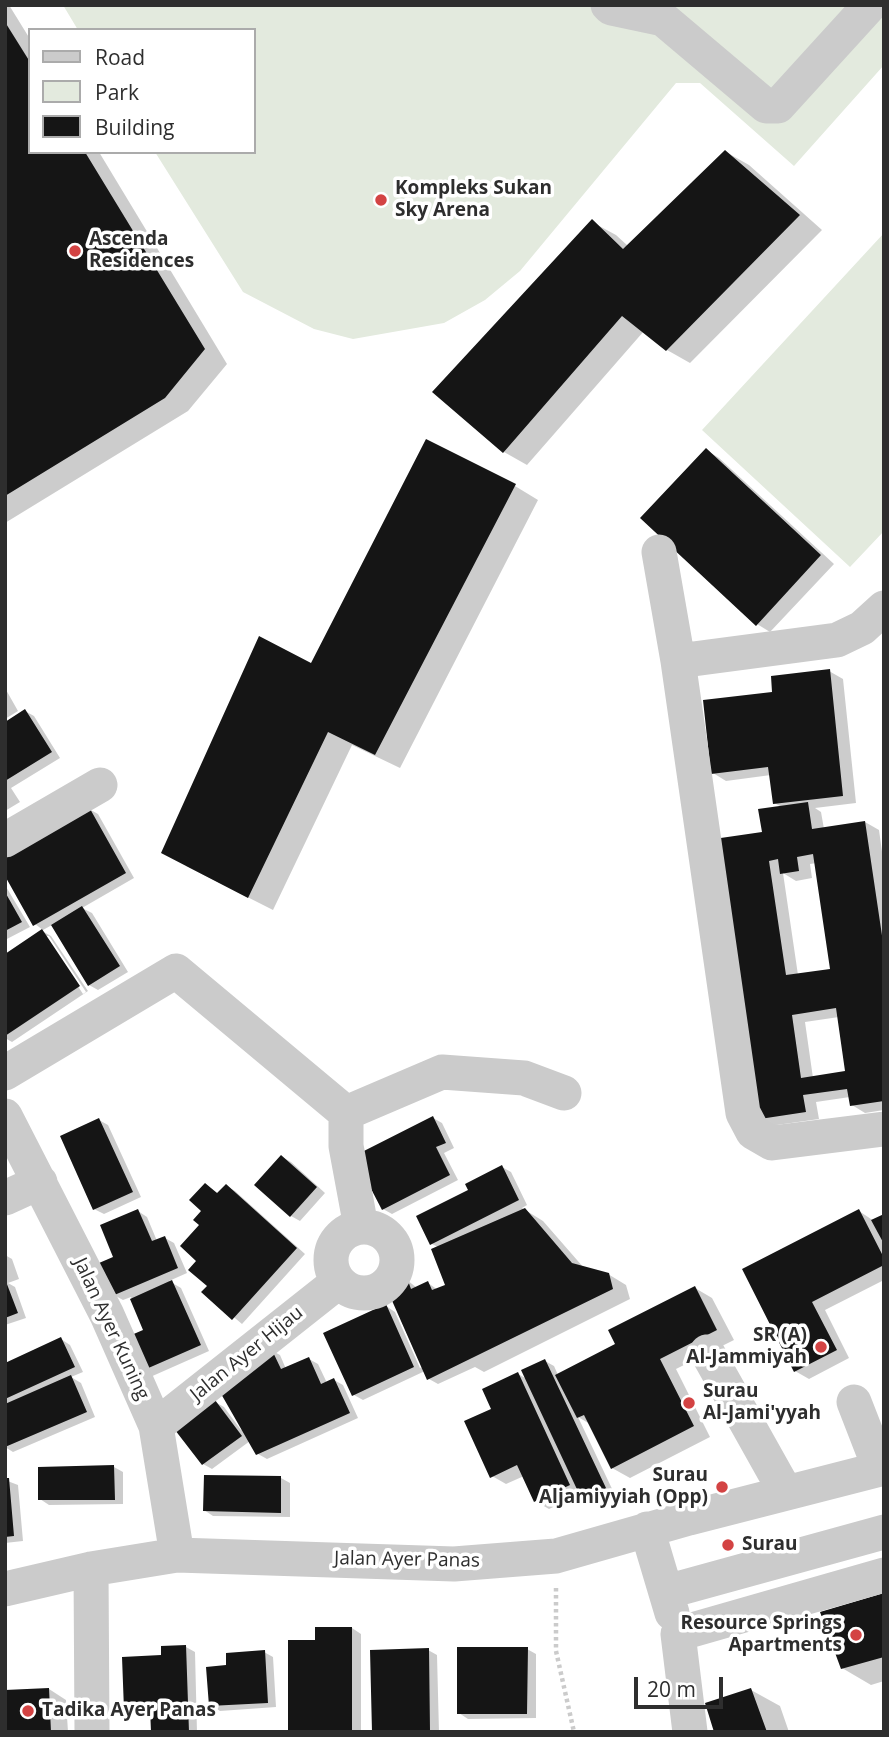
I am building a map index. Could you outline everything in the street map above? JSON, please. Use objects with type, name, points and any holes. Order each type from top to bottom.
[{"type":"street","points":[[608,5],[611,8],[663,12],[766,106],[778,106],[870,5]]},
{"type":"street","points":[[659,552],[678,661],[743,1113],[753,1132],[772,1143],[884,1129]]},
{"type":"street","points":[[678,661],[837,640],[862,628],[884,608]]},
{"type":"street","points":[[5,840],[100,785]]},
{"type":"street","points":[[5,1073],[176,971],[346,1113]]},
{"type":"street","points":[[346,1113],[442,1072],[524,1078],[564,1093]]},
{"type":"street","points":[[346,1113],[346,1146],[361,1227]]},
{"type":"street","name":"Jalan Ayer Kuning","points":[[5,1116],[107,1315],[156,1426],[177,1555]]},
{"type":"street","points":[[5,1198],[40,1182]]},
{"type":"street","points":[[361,1227],[372,1227],[383,1232],[396,1250],[398,1262],[389,1283],[380,1290],[369,1293],[357,1293],[338,1282],[331,1262],[331,1252],[342,1235],[361,1227]]},
{"type":"street","name":"Jalan Ayer Hijau","points":[[156,1426],[338,1282]]},
{"type":"street","points":[[707,1352],[786,1493]]},
{"type":"street","points":[[854,1402],[882,1468]]},
{"type":"street","name":"Jalan Ayer Panas","points":[[5,1589],[91,1569],[177,1555],[454,1564],[556,1556],[882,1468]]},
{"type":"street","points":[[647,1530],[678,1634],[690,1732]]},
{"type":"street","points":[[666,1592],[884,1532]]},
{"type":"street","points":[[91,1569],[92,1732]]},
{"type":"street","points":[[678,1634],[884,1576]]},
{"type":"path","points":[[556,1556],[556,1651],[574,1732]]},
{"type":"green space","name":"Kompleks Sukan Sky Arena","points":[[63,5],[884,5],[884,65],[794,166],[700,83],[676,83],[520,271],[485,300],[444,323],[353,339],[314,329],[243,292],[156,154],[256,154],[256,28],[77,28]]},
{"type":"green space","points":[[884,233],[884,531],[850,567],[702,430]]},
{"type":"building","name":"Ascenda Residences","points":[[5,22],[28,59],[28,154],[86,154],[205,349],[165,398],[5,496]]},
{"type":"building","points":[[725,150],[800,215],[666,351],[622,316],[503,453],[432,392],[592,219],[623,249]]},
{"type":"building","points":[[426,439],[516,484],[375,755],[328,732],[248,898],[161,853],[259,636],[311,663]]},
{"type":"building","points":[[706,448],[821,555],[756,626],[640,518]]},
{"type":"building","points":[[830,669],[843,796],[773,804],[768,767],[711,774],[703,700],[772,692],[771,676]]},
{"type":"building","points":[[25,709],[52,752],[5,781],[5,722]]},
{"type":"building","points":[[808,802],[812,829],[865,821],[884,949],[884,1101],[850,1106],[847,1089],[803,1095],[806,1112],[740,1122],[700,841],[762,832],[758,809]],"holes":[[[813,854],[830,969],[786,975],[769,861],[778,859],[780,874],[799,871],[797,857]],[[836,1008],[845,1071],[801,1078],[792,1015]]]},
{"type":"building","points":[[89,807],[126,873],[33,926],[5,876],[5,855]]},
{"type":"building","points":[[5,892],[22,922],[5,931]]},
{"type":"building","points":[[82,906],[120,966],[88,986],[51,925]]},
{"type":"building","points":[[42,929],[80,986],[5,1036],[5,954]]},
{"type":"building","points":[[433,1116],[446,1143],[436,1147],[450,1175],[382,1210],[354,1156]]},
{"type":"building","points":[[99,1118],[133,1192],[93,1210],[60,1136]]},
{"type":"building","points":[[281,1155],[317,1187],[290,1217],[254,1185]]},
{"type":"building","points":[[502,1165],[519,1200],[430,1245],[416,1216],[468,1190],[465,1184]]},
{"type":"building","points":[[205,1183],[217,1193],[226,1184],[297,1248],[232,1320],[201,1292],[207,1286],[188,1270],[196,1261],[180,1246],[199,1225],[193,1220],[201,1211],[189,1200]]},
{"type":"building","points":[[525,1208],[572,1263],[609,1273],[613,1289],[427,1380],[386,1287],[407,1278],[411,1289],[428,1281],[432,1290],[445,1285],[431,1249]]},
{"type":"building","points":[[138,1209],[152,1241],[165,1236],[178,1268],[112,1296],[99,1263],[113,1257],[100,1225]]},
{"type":"building","points":[[859,1209],[884,1258],[884,1265],[812,1302],[837,1350],[794,1372],[742,1269]]},
{"type":"building","points":[[884,1214],[884,1244],[871,1220]]},
{"type":"building","points":[[5,1279],[18,1313],[5,1318]]},
{"type":"building","points":[[172,1280],[201,1345],[137,1373],[122,1339],[143,1330],[130,1299]]},
{"type":"building","points":[[695,1286],[717,1330],[660,1359],[694,1426],[611,1469],[584,1415],[577,1418],[555,1375],[615,1344],[608,1330]]},
{"type":"building","points":[[386,1304],[414,1367],[352,1396],[323,1333]]},
{"type":"building","points":[[61,1337],[75,1367],[5,1399],[5,1363]]},
{"type":"building","points":[[271,1348],[281,1369],[309,1357],[321,1384],[334,1378],[350,1413],[256,1455],[216,1385]]},
{"type":"building","points":[[545,1359],[606,1488],[582,1500],[521,1370]]},
{"type":"building","points":[[518,1372],[570,1485],[534,1502],[517,1465],[490,1478],[464,1421],[491,1409],[482,1389]]},
{"type":"building","points":[[71,1375],[87,1412],[5,1447],[5,1404]]},
{"type":"building","points":[[215,1400],[242,1436],[202,1465],[175,1430]]},
{"type":"building","points":[[114,1465],[115,1500],[38,1500],[38,1467]]},
{"type":"building","points":[[204,1475],[281,1476],[281,1513],[203,1511]]},
{"type":"building","points":[[5,1478],[9,1478],[14,1536],[5,1537]]},
{"type":"building","name":"Resource Springs Apartments","points":[[884,1593],[884,1657],[841,1669],[820,1612]]},
{"type":"building","points":[[315,1627],[352,1627],[352,1732],[288,1732],[288,1640],[315,1640]]},
{"type":"building","points":[[186,1645],[189,1732],[151,1732],[150,1708],[124,1710],[122,1657],[161,1655],[161,1646]]},
{"type":"building","points":[[457,1647],[528,1647],[527,1714],[457,1714]]},
{"type":"building","points":[[429,1648],[430,1731],[372,1732],[370,1650]]},
{"type":"building","points":[[265,1650],[268,1703],[209,1706],[206,1667],[226,1665],[226,1653]]},
{"type":"building","name":"Tadika Ayer Panas","points":[[49,1688],[51,1732],[5,1732],[5,1690]]},
{"type":"building","name":"Resource Springs Apartments","points":[[751,1688],[767,1732],[714,1732],[705,1703]]},
{"type":"place","name":"Kompleks Sukan Sky Arena","points":[[381,200]]},
{"type":"place","name":"Ascenda Residences","points":[[75,251]]},
{"type":"place","name":"SR (A) Al-Jammiyah","points":[[821,1347]]},
{"type":"place","name":"Surau Al-Jami'yyah","points":[[689,1403]]},
{"type":"place","name":"Surau Aljamiyyiah (Opp)","points":[[722,1487]]},
{"type":"place","name":"Surau","points":[[728,1545]]},
{"type":"place","name":"Resource Springs Apartments","points":[[856,1635]]},
{"type":"place","name":"Tadika Ayer Panas","points":[[28,1711]]}]
